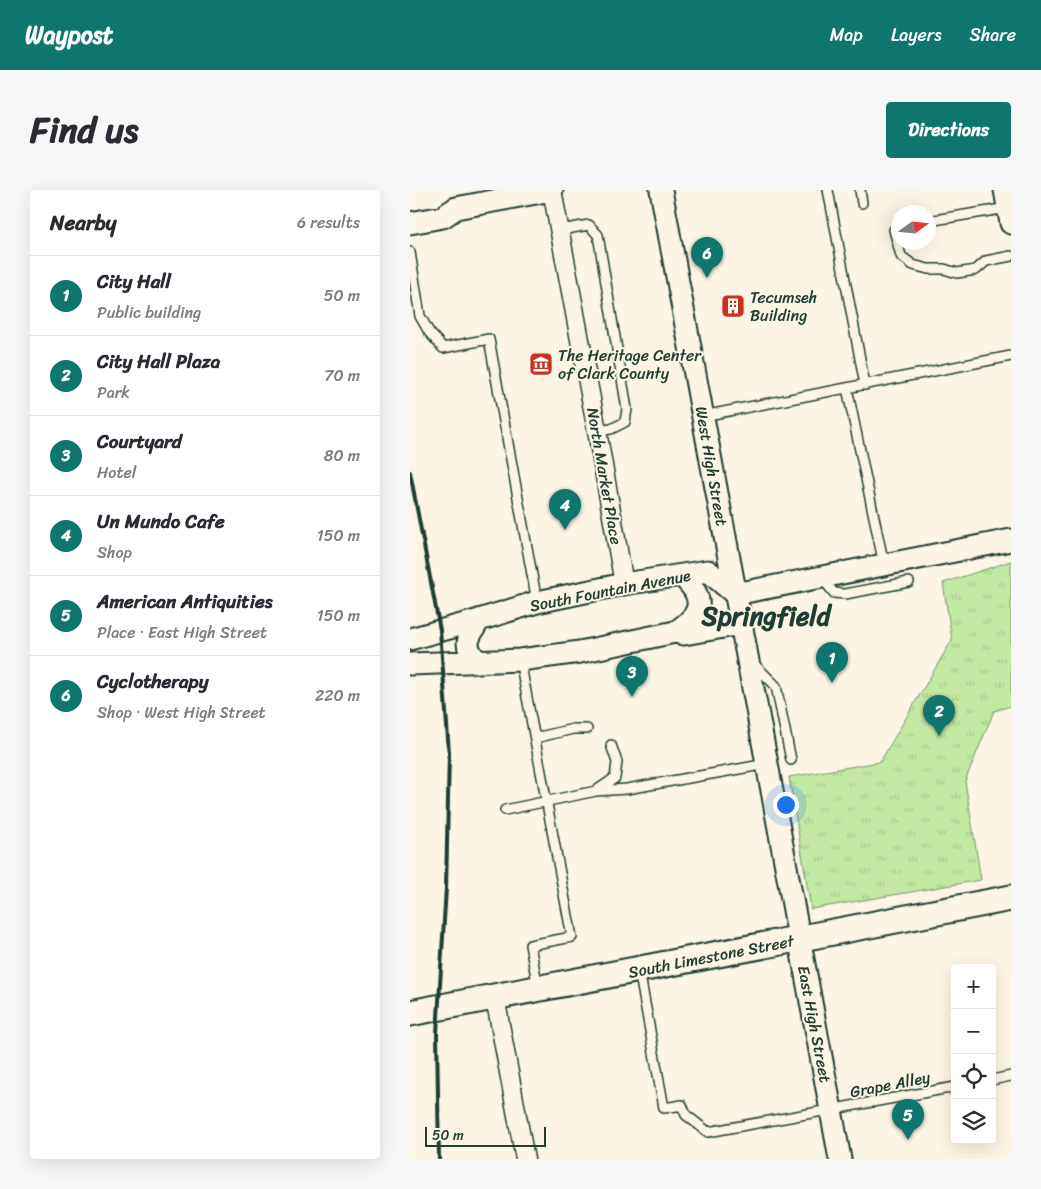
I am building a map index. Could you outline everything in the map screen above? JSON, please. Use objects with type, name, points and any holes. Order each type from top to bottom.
[{"type":"main road","name":"South Limestone Street","points":[[410,1013],[1011,898]]},
{"type":"street","points":[[410,223],[442,217],[456,208],[518,193],[552,190]]},
{"type":"street","name":"North Market Place","points":[[552,190],[624,584]]},
{"type":"street","name":"West High Street","points":[[661,190],[735,594]]},
{"type":"street","points":[[410,209],[440,205],[456,208]]},
{"type":"street","points":[[735,594],[1011,540]]},
{"type":"street","name":"South Fountain Avenue","points":[[410,639],[537,602],[624,584],[708,571],[735,594]]},
{"type":"street","points":[[410,664],[520,660],[580,652],[675,632],[687,625],[695,617],[697,611],[698,598],[692,586],[682,576]]},
{"type":"street","name":"East High Street","points":[[735,594],[840,1159]]},
{"type":"street","points":[[479,620],[470,635],[468,645],[470,653],[479,662]]},
{"type":"street","points":[[675,632],[684,634],[741,624]]},
{"type":"street","points":[[495,997],[525,1159]]},
{"type":"lane","points":[[828,190],[864,385]]},
{"type":"lane","points":[[860,190],[862,203]]},
{"type":"lane","points":[[936,220],[1008,207]]},
{"type":"lane","points":[[560,230],[589,225],[598,235],[627,409],[625,422],[611,429],[597,431]]},
{"type":"lane","points":[[899,250],[901,256],[912,265],[928,269],[944,269],[957,273],[976,270],[986,261],[1011,256]]},
{"type":"lane","points":[[410,252],[420,316],[429,332],[443,348],[488,339],[537,602]]},
{"type":"lane","points":[[702,416],[1011,356]]},
{"type":"lane","points":[[847,388],[884,565]]},
{"type":"lane","points":[[821,577],[834,593],[845,594],[909,582]]},
{"type":"lane","points":[[748,658],[776,686],[791,760]]},
{"type":"lane","points":[[520,660],[572,937],[530,945],[538,989]]},
{"type":"lane","points":[[535,738],[573,729],[586,729]]},
{"type":"lane","points":[[596,791],[615,778],[617,762],[611,745]]},
{"type":"lane","points":[[505,810],[596,791],[627,790],[767,764]]},
{"type":"lane","name":"Grape Alley","points":[[638,969],[664,1108],[682,1105],[686,1115],[708,1132],[951,1088]]},
{"type":"lane","points":[[996,1079],[1011,1076]]},
{"type":"green space","points":[[1011,561],[1011,706],[994,711],[965,781],[981,880],[811,909],[789,777],[880,762],[952,640],[943,583]]},
{"type":"railway","points":[[410,472],[440,630],[449,753],[446,888],[437,1033],[439,1159]]},
{"type":"place","name":"Cyclotherapy","points":[[707,278]]},
{"type":"place","name":"Tecumseh Building","points":[[733,306]]},
{"type":"place","name":"The Heritage Center of Clark County","points":[[541,364]]},
{"type":"place","name":"Un Mundo Cafe","points":[[565,530]]},
{"type":"place","name":"City Hall","points":[[832,683]]},
{"type":"place","name":"Courtyard","points":[[632,697]]},
{"type":"place","name":"City Hall Plaza","points":[[939,736]]},
{"type":"place","name":"American Antiquities","points":[[908,1140]]},
{"type":"district","name":"Springfield","points":[[766,616]]}]
